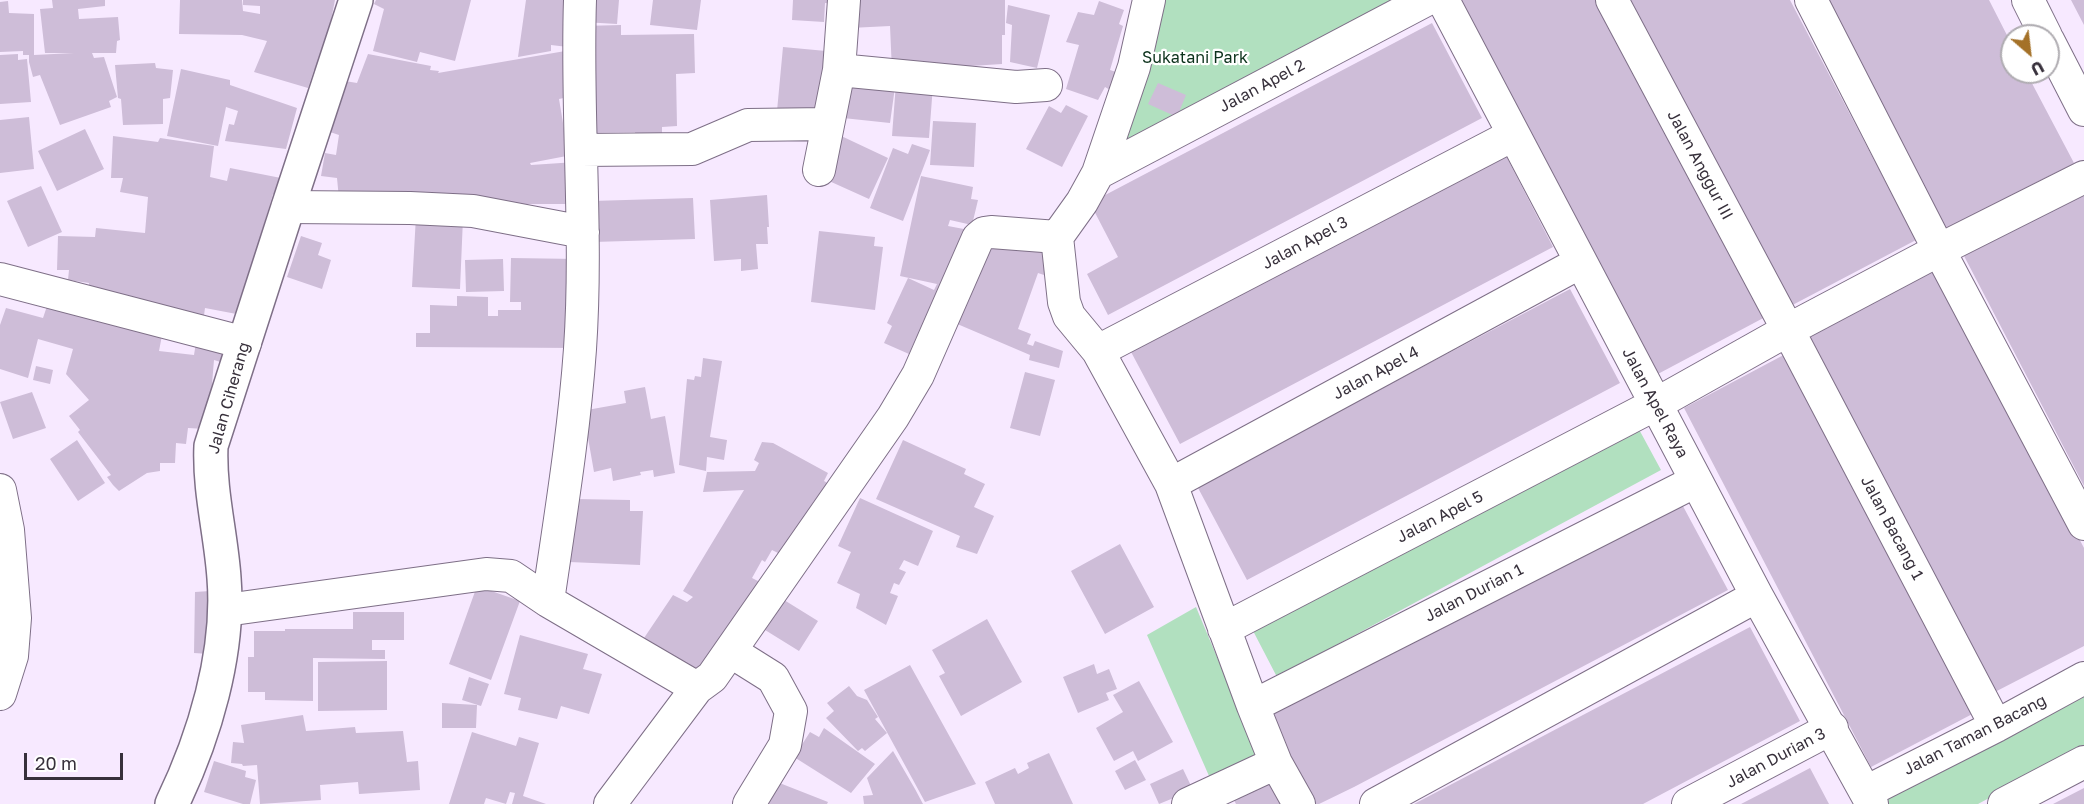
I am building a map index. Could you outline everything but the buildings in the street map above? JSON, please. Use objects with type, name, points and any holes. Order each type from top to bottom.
[{"type":"street","name":"Jalan Ciherang","points":[[172,804],[184,779],[202,729],[217,673],[226,610],[224,576],[210,471],[217,427],[356,0]]},
{"type":"street","points":[[548,601],[571,438],[579,360],[583,232],[580,0]]},
{"type":"street","points":[[819,170],[838,69],[844,0]]},
{"type":"street","points":[[1149,0],[1134,67],[1098,173],[1082,202],[1057,237],[1064,302],[1069,316],[1098,351],[1172,484],[1252,706],[1276,763],[1299,804]]},
{"type":"street","name":"Jalan Apel 2","points":[[1098,173],[1426,0]]},
{"type":"street","name":"Jalan Apel Raya","points":[[1443,0],[1512,135],[1757,596],[1869,798]]},
{"type":"street","name":"Jalan Anggur III","points":[[1612,0],[1788,330]]},
{"type":"street","points":[[1811,0],[1939,250],[2084,524]]},
{"type":"street","points":[[2028,0],[2040,24]]},
{"type":"street","points":[[2060,63],[2084,110]]},
{"type":"street","points":[[838,69],[1016,87],[1046,85]]},
{"type":"street","points":[[581,150],[685,150],[698,147],[748,125],[827,124]]},
{"type":"street","name":"Jalan Apel 3","points":[[1098,351],[1512,135]]},
{"type":"street","name":"Jalan Apel 5","points":[[1224,629],[1656,404],[1788,330],[1939,250],[2084,177]]},
{"type":"street","points":[[288,207],[473,211],[583,232]]},
{"type":"street","points":[[610,804],[696,688],[712,677],[893,417],[918,375],[978,238],[984,233],[991,232],[1057,237]]},
{"type":"street","name":"Jalan Apel 4","points":[[1172,484],[1581,262]]},
{"type":"street","points":[[0,279],[245,342]]},
{"type":"street","name":"Jalan Bacang 1","points":[[1788,330],[1996,726]]},
{"type":"street","name":"Jalan Durian 1","points":[[1252,706],[1696,481]]},
{"type":"street","points":[[0,490],[15,618],[12,656],[0,692]]},
{"type":"street","points":[[226,610],[486,574],[511,576],[548,601],[696,688]]},
{"type":"street","points":[[1376,804],[1757,596]]},
{"type":"street","points":[[730,651],[773,678],[791,711],[785,745],[749,804]]},
{"type":"street","name":"Jalan Taman Bacang","points":[[1869,798],[2084,678]]},
{"type":"street","name":"Jalan Durian 3","points":[[1688,804],[1832,728]]},
{"type":"street","points":[[2022,800],[2084,762]]},
{"type":"street","points":[[1188,804],[1276,763]]},
{"type":"green space","name":"Sukatani Park","points":[[1149,0],[1426,0],[1098,173]]},
{"type":"green space","points":[[1635,422],[1661,470],[1277,677],[1250,625]]},
{"type":"green space","points":[[1196,607],[1261,762],[1213,785],[1147,635]]},
{"type":"green space","points":[[2084,693],[2084,747],[1978,804],[1876,804]]}]
